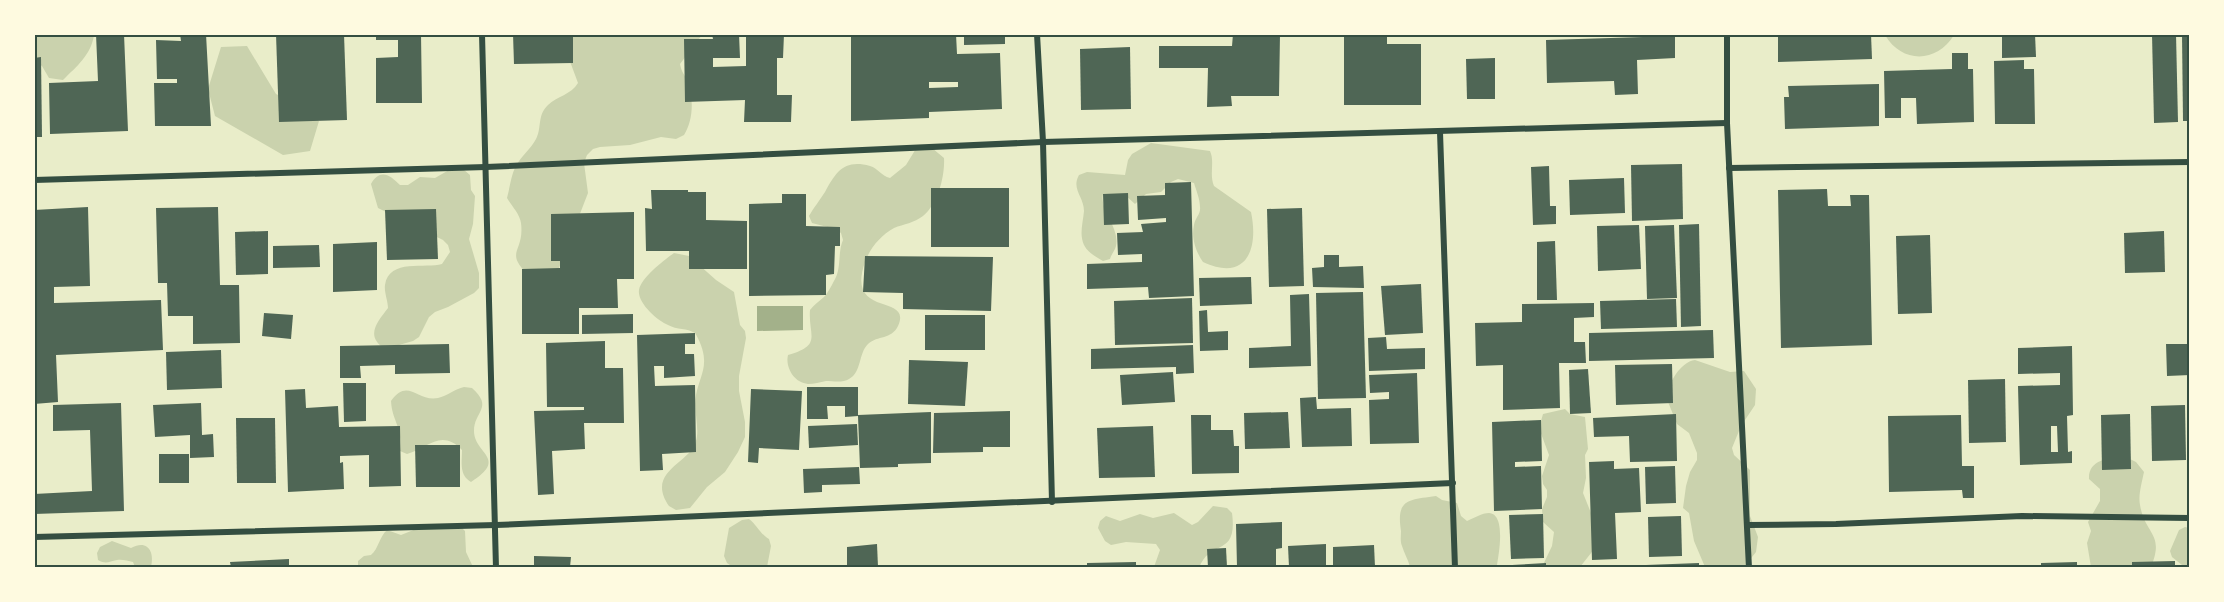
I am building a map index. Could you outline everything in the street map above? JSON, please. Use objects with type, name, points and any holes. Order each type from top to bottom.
[{"type":"street","points":[[482,34],[496,567]]},
{"type":"street","points":[[1036,34],[1043,142],[1052,502]]},
{"type":"street","points":[[1727,34],[1727,123],[1749,567]]},
{"type":"street","points":[[34,180],[486,167],[1043,142],[1727,123]]},
{"type":"street","points":[[1440,132],[1455,567]]},
{"type":"street","points":[[1729,168],[2190,162]]},
{"type":"street","points":[[34,537],[496,525],[1453,483]]},
{"type":"street","points":[[1747,525],[1836,524],[2022,516],[2190,518]]},
{"type":"shaded area","points":[[34,35],[94,35],[87,54],[63,80],[49,78],[42,66],[35,60]]},
{"type":"shaded area","points":[[573,35],[702,35],[680,64],[689,85],[692,107],[690,122],[684,135],[676,139],[661,137],[630,145],[600,147],[593,149],[587,155],[584,163],[588,193],[559,268],[555,274],[533,279],[523,270],[516,257],[521,223],[507,198],[514,170],[536,139],[545,109],[578,83],[568,56]]},
{"type":"shaded area","points":[[1885,35],[1954,35],[1938,51],[1920,56],[1901,51]]},
{"type":"shaded area","points":[[247,46],[276,94],[299,105],[319,121],[310,151],[283,155],[215,116],[208,89],[221,47]]},
{"type":"shaded area","points":[[1151,143],[1210,151],[1214,186],[1251,212],[1253,239],[1251,250],[1239,265],[1230,268],[1218,267],[1203,262],[1196,249],[1193,235],[1200,209],[1198,195],[1194,183],[1178,179],[1171,182],[1161,192],[1146,194],[1135,204],[1124,194],[1103,194],[1104,206],[1115,232],[1116,246],[1110,259],[1103,261],[1086,248],[1082,237],[1084,211],[1076,185],[1079,175],[1087,172],[1125,175],[1128,160],[1132,154]]},
{"type":"shaded area","points":[[917,147],[932,148],[944,158],[942,181],[936,197],[923,216],[894,228],[876,242],[865,262],[861,280],[864,291],[871,299],[896,310],[900,316],[898,326],[892,333],[868,344],[856,372],[849,379],[803,383],[795,378],[789,369],[788,355],[810,343],[810,310],[826,295],[836,277],[843,240],[841,233],[835,229],[812,223],[809,216],[842,169],[861,164],[873,167],[890,178],[906,165]]},
{"type":"shaded area","points":[[449,170],[464,170],[470,175],[471,190],[475,196],[473,224],[469,239],[479,273],[479,288],[474,293],[435,312],[429,317],[419,337],[413,341],[381,346],[374,337],[374,332],[388,308],[385,285],[388,277],[393,271],[409,266],[442,264],[450,252],[443,240],[378,208],[371,184],[378,176],[385,175],[393,178],[400,185],[408,185],[420,177],[435,178]]},
{"type":"shaded area","points":[[674,253],[689,256],[716,280],[734,292],[740,325],[745,331],[746,338],[739,376],[745,437],[725,472],[707,487],[690,508],[676,510],[669,506],[663,494],[662,484],[665,476],[686,456],[696,441],[695,400],[704,356],[695,333],[671,327],[659,320],[645,306],[639,295],[641,285],[648,275]]},
{"type":"shaded area","points":[[757,306],[803,306],[803,330],[757,331]]},
{"type":"shaded area","points":[[1695,360],[1730,372],[1744,371],[1756,389],[1755,405],[1741,426],[1732,448],[1734,455],[1750,470],[1750,516],[1758,537],[1756,552],[1744,567],[1705,567],[1694,541],[1689,513],[1683,508],[1686,486],[1697,460],[1697,453],[1689,433],[1677,424],[1666,397],[1676,374],[1685,365]]},
{"type":"shaded area","points":[[464,387],[472,388],[482,400],[474,431],[475,439],[489,461],[488,467],[482,474],[471,482],[463,472],[462,450],[448,440],[434,442],[407,454],[400,451],[399,430],[391,401],[403,391],[438,398]]},
{"type":"shaded area","points":[[1565,409],[1570,414],[1585,417],[1588,449],[1585,455],[1586,478],[1583,493],[1591,513],[1595,548],[1580,567],[1542,567],[1552,546],[1554,532],[1543,522],[1542,509],[1547,490],[1542,476],[1549,455],[1539,428],[1543,414]]},
{"type":"shaded area","points":[[2124,456],[2136,462],[2144,472],[2140,505],[2142,515],[2155,540],[2155,556],[2151,567],[2091,567],[2087,543],[2091,531],[2088,522],[2100,501],[2100,489],[2089,479],[2090,473],[2095,464],[2100,461]]},
{"type":"shaded area","points":[[1436,496],[1442,500],[1457,503],[1461,516],[1467,521],[1486,513],[1494,515],[1498,520],[1500,535],[1497,565],[1494,568],[1410,567],[1401,542],[1400,513],[1402,507],[1411,500]]},
{"type":"shaded area","points":[[1213,506],[1227,508],[1232,513],[1231,536],[1227,542],[1204,559],[1199,568],[1154,567],[1160,550],[1156,544],[1126,542],[1111,545],[1105,541],[1098,528],[1100,521],[1106,516],[1120,521],[1140,514],[1153,518],[1174,513],[1192,525],[1198,522]]},
{"type":"shaded area","points":[[749,519],[769,539],[771,546],[767,567],[733,567],[727,563],[724,556],[729,528],[742,520]]},
{"type":"shaded area","points":[[460,526],[465,531],[466,552],[473,567],[358,568],[358,561],[374,552],[387,530],[401,535],[421,527]]},
{"type":"shaded area","points":[[2189,528],[2189,567],[2182,567],[2172,557],[2170,551],[2179,530]]},
{"type":"shaded area","points":[[112,541],[131,548],[141,545],[148,548],[152,556],[151,567],[135,567],[133,562],[123,560],[106,562],[98,560],[97,553],[100,547]]},
{"type":"building","points":[[96,34],[124,34],[128,131],[50,134],[49,83],[98,81]]},
{"type":"building","points":[[180,34],[206,34],[211,126],[155,126],[154,83],[177,83],[177,79],[157,79],[156,40],[181,41]]},
{"type":"building","points":[[276,34],[344,34],[347,120],[279,122]]},
{"type":"building","points":[[376,34],[421,34],[422,103],[376,103],[376,58],[398,57],[398,40],[376,40]]},
{"type":"building","points":[[513,34],[573,34],[573,63],[514,64]]},
{"type":"building","points":[[712,34],[739,34],[740,58],[713,58],[713,67],[746,66],[746,34],[784,34],[783,58],[777,58],[777,95],[792,95],[791,122],[744,122],[745,100],[685,102],[684,39],[713,39]]},
{"type":"building","points":[[851,34],[956,34],[957,54],[1000,53],[1002,109],[929,112],[929,118],[851,121]],"holes":[[[929,82],[958,82],[958,87],[929,88]]]},
{"type":"building","points":[[964,34],[1005,34],[1005,44],[964,45]]},
{"type":"building","points":[[1233,34],[1280,34],[1279,96],[1231,96],[1232,106],[1207,107],[1208,68],[1159,68],[1159,46],[1232,46]]},
{"type":"building","points":[[1344,34],[1387,34],[1387,44],[1421,44],[1421,105],[1344,105]]},
{"type":"building","points":[[1778,34],[1871,34],[1872,59],[1778,62]]},
{"type":"building","points":[[2035,34],[2036,57],[2002,58],[2002,35]]},
{"type":"building","points":[[2152,34],[2176,34],[2178,122],[2154,123]]},
{"type":"building","points":[[2182,34],[2190,34],[2190,121],[2183,121]]},
{"type":"building","points":[[1675,36],[1675,58],[1637,60],[1638,94],[1615,95],[1614,81],[1547,83],[1546,40]]},
{"type":"building","points":[[1130,47],[1131,109],[1081,110],[1080,49]]},
{"type":"building","points":[[1952,53],[1968,53],[1968,69],[1973,69],[1974,122],[1917,124],[1916,98],[1901,98],[1901,118],[1885,118],[1884,71],[1952,69]]},
{"type":"building","points":[[41,57],[42,137],[34,137],[34,58]]},
{"type":"building","points":[[1495,58],[1495,99],[1467,99],[1466,59]]},
{"type":"building","points":[[2024,60],[2024,69],[2034,69],[2035,124],[1995,124],[1994,61]]},
{"type":"building","points":[[1879,84],[1879,126],[1785,129],[1784,97],[1789,97],[1788,86]]},
{"type":"building","points":[[1682,164],[1683,219],[1632,221],[1631,165]]},
{"type":"building","points":[[1549,166],[1550,206],[1556,206],[1556,224],[1533,225],[1531,167]]},
{"type":"building","points":[[1624,178],[1625,213],[1570,215],[1569,180]]},
{"type":"building","points":[[1191,182],[1194,296],[1149,298],[1148,287],[1087,289],[1087,264],[1142,262],[1142,254],[1118,255],[1117,233],[1143,232],[1141,224],[1166,222],[1166,218],[1138,220],[1137,196],[1165,195],[1165,183]]},
{"type":"building","points":[[931,188],[1009,188],[1009,247],[931,247]]},
{"type":"building","points":[[1827,189],[1828,206],[1851,206],[1850,195],[1869,195],[1872,345],[1781,348],[1778,190]]},
{"type":"building","points":[[651,190],[706,192],[706,220],[747,221],[747,269],[689,269],[689,251],[646,251],[645,208],[652,209]]},
{"type":"building","points":[[1128,193],[1129,224],[1104,225],[1103,194]]},
{"type":"building","points":[[782,194],[806,194],[806,226],[840,227],[840,246],[835,246],[834,274],[826,275],[826,295],[749,296],[749,204],[782,203]]},
{"type":"building","points":[[88,207],[90,286],[54,287],[54,303],[161,300],[163,350],[56,355],[58,402],[34,404],[34,210]]},
{"type":"building","points":[[218,207],[220,285],[239,285],[240,343],[193,344],[193,316],[168,316],[167,283],[158,283],[156,208]]},
{"type":"building","points":[[1302,208],[1304,286],[1269,287],[1267,209]]},
{"type":"building","points":[[436,209],[438,259],[387,260],[385,210]]},
{"type":"building","points":[[634,212],[634,279],[617,279],[618,308],[579,308],[579,334],[522,334],[522,269],[560,268],[560,261],[551,261],[551,214]]},
{"type":"building","points":[[1699,224],[1701,326],[1681,327],[1679,225]]},
{"type":"building","points":[[1639,225],[1641,269],[1598,271],[1597,226]]},
{"type":"building","points":[[1674,225],[1677,298],[1647,299],[1645,226]]},
{"type":"building","points":[[268,231],[268,274],[236,275],[235,232]]},
{"type":"building","points":[[2164,231],[2165,272],[2125,273],[2124,233]]},
{"type":"building","points":[[1930,235],[1932,313],[1898,314],[1896,236]]},
{"type":"building","points":[[1555,241],[1557,300],[1537,300],[1537,242]]},
{"type":"building","points":[[377,242],[377,290],[333,292],[333,244]]},
{"type":"building","points":[[319,245],[320,267],[273,268],[273,246]]},
{"type":"building","points":[[1324,255],[1339,255],[1339,267],[1363,266],[1364,288],[1313,287],[1312,268],[1324,267]]},
{"type":"building","points":[[865,256],[993,257],[991,311],[903,309],[903,293],[863,292]]},
{"type":"building","points":[[1251,277],[1252,304],[1200,306],[1199,278]]},
{"type":"building","points":[[1421,284],[1423,333],[1385,335],[1381,286]]},
{"type":"building","points":[[1363,292],[1366,398],[1318,399],[1316,293]]},
{"type":"building","points":[[1309,294],[1311,366],[1249,368],[1249,348],[1291,346],[1290,295]]},
{"type":"building","points":[[1192,298],[1193,343],[1115,345],[1114,301]]},
{"type":"building","points":[[1676,299],[1677,327],[1601,329],[1600,301]]},
{"type":"building","points":[[1594,303],[1594,317],[1574,318],[1574,342],[1585,342],[1586,363],[1559,363],[1560,408],[1503,410],[1503,365],[1476,366],[1475,323],[1522,322],[1522,304]]},
{"type":"building","points":[[1207,310],[1208,332],[1228,331],[1228,350],[1200,351],[1199,311]]},
{"type":"building","points":[[264,313],[293,315],[291,339],[262,336]]},
{"type":"building","points":[[633,314],[633,333],[582,334],[582,315]]},
{"type":"building","points":[[925,315],[985,315],[985,350],[925,350]]},
{"type":"building","points":[[1713,330],[1714,358],[1589,361],[1589,333]]},
{"type":"building","points":[[695,333],[695,344],[685,344],[685,354],[694,354],[695,376],[664,378],[664,366],[654,366],[655,386],[695,385],[696,452],[662,454],[663,470],[640,471],[637,335]]},
{"type":"building","points":[[1386,337],[1387,349],[1425,348],[1425,369],[1369,371],[1368,338]]},
{"type":"building","points":[[605,341],[605,368],[623,368],[624,423],[584,423],[585,449],[552,451],[554,494],[538,495],[534,411],[584,410],[584,407],[547,407],[546,343]]},
{"type":"building","points":[[449,344],[450,373],[395,374],[395,365],[360,366],[361,378],[340,378],[340,346]]},
{"type":"building","points":[[2166,344],[2190,344],[2190,375],[2167,376]]},
{"type":"building","points":[[1193,345],[1194,373],[1176,374],[1176,367],[1091,369],[1091,349]]},
{"type":"building","points":[[2072,346],[2073,415],[2067,416],[2068,452],[2072,451],[2072,463],[2020,465],[2018,386],[2060,385],[2060,373],[2018,374],[2018,348]],"holes":[[[2051,426],[2057,426],[2058,452],[2051,452]]]},
{"type":"building","points":[[221,350],[222,388],[167,390],[166,352]]},
{"type":"building","points":[[909,360],[968,362],[965,406],[908,404]]},
{"type":"building","points":[[1672,364],[1673,403],[1616,405],[1615,365]]},
{"type":"building","points":[[1588,369],[1591,413],[1570,414],[1569,370]]},
{"type":"building","points":[[1173,372],[1175,402],[1122,405],[1120,375]]},
{"type":"building","points":[[1417,373],[1419,443],[1370,444],[1369,400],[1389,399],[1389,392],[1370,393],[1369,375]]},
{"type":"building","points":[[2005,379],[2006,442],[1969,443],[1968,380]]},
{"type":"building","points":[[343,383],[366,383],[366,421],[344,422]]},
{"type":"building","points":[[807,387],[858,387],[858,415],[931,412],[931,463],[860,468],[858,416],[845,417],[845,406],[827,406],[828,419],[807,419]]},
{"type":"building","points":[[305,389],[306,408],[338,406],[339,427],[400,426],[401,486],[369,487],[369,455],[340,456],[340,463],[343,462],[344,489],[288,492],[285,390]]},
{"type":"building","points":[[751,389],[802,391],[799,450],[759,448],[758,463],[748,462]]},
{"type":"building","points":[[1316,397],[1317,409],[1351,408],[1352,446],[1302,447],[1300,398]]},
{"type":"building","points":[[121,403],[124,511],[34,514],[34,494],[92,491],[90,430],[53,431],[53,405]]},
{"type":"building","points":[[201,403],[202,435],[213,434],[214,457],[190,458],[190,435],[155,437],[153,405]]},
{"type":"building","points":[[2185,405],[2186,460],[2152,461],[2151,406]]},
{"type":"building","points":[[1010,411],[1010,447],[983,447],[983,452],[933,453],[934,413]]},
{"type":"building","points":[[1288,412],[1290,448],[1245,449],[1244,413]]},
{"type":"building","points":[[1676,414],[1677,461],[1630,462],[1629,436],[1594,437],[1593,418]]},
{"type":"building","points":[[2130,414],[2131,469],[2102,470],[2101,415]]},
{"type":"building","points":[[1191,415],[1211,415],[1211,430],[1233,430],[1234,446],[1239,446],[1239,473],[1192,474]]},
{"type":"building","points":[[1961,415],[1962,466],[1974,466],[1974,498],[1963,498],[1962,490],[1889,492],[1888,416]]},
{"type":"building","points":[[236,418],[275,418],[276,483],[237,483]]},
{"type":"building","points":[[1541,420],[1542,461],[1515,462],[1515,467],[1541,466],[1542,509],[1494,511],[1492,422]]},
{"type":"building","points":[[857,424],[858,445],[809,448],[808,426]]},
{"type":"building","points":[[1153,426],[1155,477],[1099,478],[1097,428]]},
{"type":"building","points":[[415,445],[460,445],[460,487],[416,487]]},
{"type":"building","points":[[159,454],[189,454],[189,483],[159,483]]},
{"type":"building","points":[[1614,461],[1614,469],[1639,468],[1641,512],[1615,513],[1617,559],[1592,560],[1589,462]]},
{"type":"building","points":[[1675,466],[1676,503],[1646,504],[1645,467]]},
{"type":"building","points":[[859,467],[860,484],[822,485],[822,492],[804,493],[803,469]]},
{"type":"building","points":[[1543,514],[1544,558],[1511,559],[1509,515]]},
{"type":"building","points":[[1681,516],[1682,556],[1649,557],[1648,517]]},
{"type":"building","points":[[1282,522],[1282,548],[1276,549],[1276,567],[1237,567],[1236,524]]},
{"type":"building","points":[[877,544],[878,567],[847,567],[847,547]]},
{"type":"building","points":[[1326,544],[1326,567],[1289,567],[1288,546]]},
{"type":"building","points":[[1374,545],[1375,567],[1333,567],[1333,547]]},
{"type":"building","points":[[1226,548],[1227,567],[1208,567],[1207,549]]},
{"type":"building","points":[[534,556],[571,557],[570,567],[534,567]]},
{"type":"building","points":[[289,559],[289,567],[231,567],[230,562]]},
{"type":"building","points":[[2175,561],[2175,567],[2132,567],[2132,562]]},
{"type":"building","points":[[1136,562],[1136,567],[1087,567],[1087,563]]},
{"type":"building","points":[[2077,562],[2077,567],[2041,567],[2041,563]]},
{"type":"building","points":[[1546,563],[1546,567],[1512,567],[1512,565]]},
{"type":"building","points":[[1699,563],[1699,567],[1646,567],[1646,565]]}]
